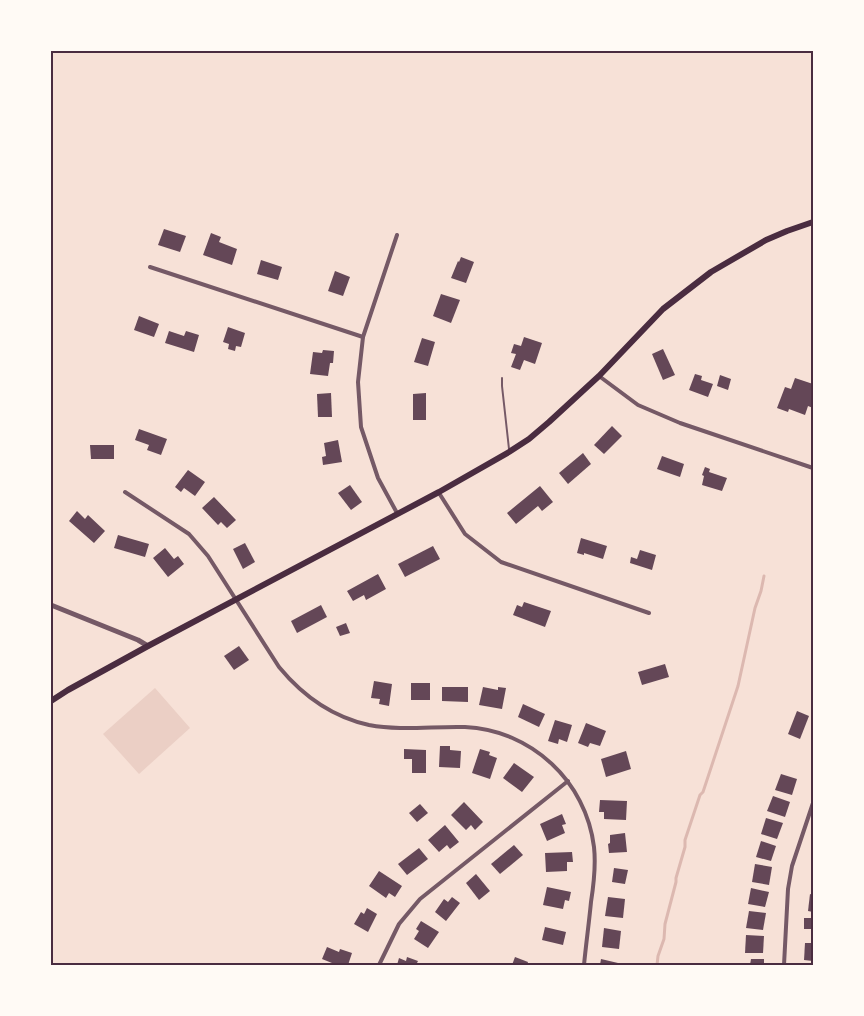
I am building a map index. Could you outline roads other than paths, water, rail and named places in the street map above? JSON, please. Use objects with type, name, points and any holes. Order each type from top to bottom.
[{"type":"main road","points":[[51,701],[148,646],[510,452],[549,422],[599,376],[663,309],[711,272],[766,240],[813,222]]},
{"type":"street","points":[[397,235],[363,337],[358,382],[362,427],[378,478],[397,513]]},
{"type":"street","points":[[150,267],[363,337]]},
{"type":"street","points":[[599,376],[638,405],[680,423],[813,468]]},
{"type":"street","points":[[125,492],[189,534],[208,556],[279,667],[291,682],[320,706],[367,724],[388,728],[465,727],[496,732],[522,742],[547,759],[568,781],[586,814],[591,830],[594,848],[594,879],[584,965]]},
{"type":"street","points":[[439,492],[465,534],[501,562],[649,613]]},
{"type":"street","points":[[51,605],[148,646]]},
{"type":"street","points":[[380,965],[399,924],[420,899],[568,781]]},
{"type":"street","points":[[784,965],[788,890],[792,866],[813,803]]},
{"type":"lane","points":[[502,378],[510,452]]},
{"type":"waterway","points":[[657,965],[685,840],[738,686],[764,576]]}]
